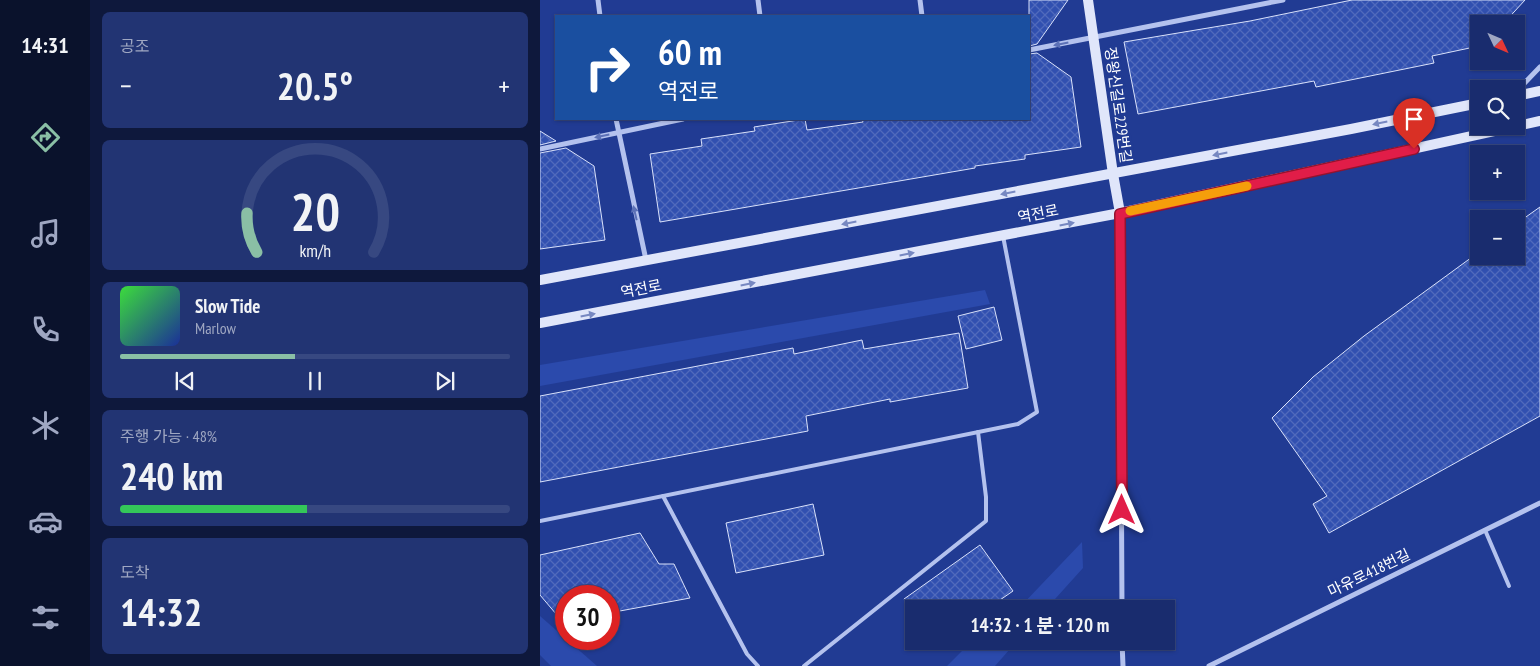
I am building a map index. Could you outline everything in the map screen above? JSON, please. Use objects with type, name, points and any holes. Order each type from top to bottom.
[{"type":"main road","name":"정왕신길로229번길","points":[[1088,0],[1120,214]]},
{"type":"main road","points":[[1525,94],[1540,91]]},
{"type":"main road","name":"역전로","points":[[540,280],[1113,174],[1470,105]]},
{"type":"main road","name":"역전로","points":[[540,323],[1120,214],[1540,121]]},
{"type":"street","points":[[598,0],[600,15]]},
{"type":"street","points":[[758,0],[760,15]]},
{"type":"street","points":[[920,0],[922,15]]},
{"type":"street","points":[[1030,50],[1263,2],[1282,0]]},
{"type":"street","points":[[1525,83],[1540,67]]},
{"type":"street","points":[[616,120],[646,260]]},
{"type":"street","points":[[540,149],[678,120]]},
{"type":"street","points":[[1120,214],[1122,600]]},
{"type":"street","name":"마유로418번길","points":[[1209,666],[1538,505]]},
{"type":"street","points":[[1122,650],[1123,666]]},
{"type":"lane","points":[[540,521],[1018,424],[1037,412],[1003,236]]},
{"type":"lane","points":[[804,666],[986,521],[986,497],[978,432]]},
{"type":"lane","points":[[663,496],[746,654],[758,666]]},
{"type":"lane","points":[[1485,530],[1509,586]]},
{"type":"shaded area","points":[[985,290],[990,304],[540,386],[540,365]]},
{"type":"shaded area","points":[[1082,542],[1083,568],[1054,600],[1027,600]]},
{"type":"shaded area","points":[[540,616],[555,629],[555,650],[579,650],[597,666],[551,666],[540,655]]},
{"type":"shaded area","points":[[963,650],[1009,650],[995,666],[947,666]]},
{"type":"building","points":[[1029,0],[1068,0],[1037,44],[1030,46]]},
{"type":"building","points":[[1352,0],[1525,0],[1511,15],[1470,15],[1470,48],[1432,56],[1434,63],[1316,87],[1314,81],[1138,114],[1124,42],[1250,21]]},
{"type":"building","points":[[1037,53],[1071,77],[1081,147],[1025,155],[1025,159],[975,166],[975,168],[660,222],[650,154],[702,146],[701,139],[755,131],[754,127],[799,120],[805,120],[807,130],[863,122],[862,120],[1030,120],[1030,54]]},
{"type":"building","points":[[540,131],[556,141],[540,145]]},
{"type":"building","points":[[566,148],[594,166],[605,240],[540,249],[540,153]]},
{"type":"building","points":[[1540,207],[1540,416],[1329,533],[1313,504],[1327,496],[1272,418],[1313,377],[1364,336],[1470,259],[1470,265],[1525,265],[1525,218]]},
{"type":"building","points":[[994,307],[1002,340],[966,349],[958,316]]},
{"type":"building","points":[[959,333],[968,388],[890,402],[890,399],[806,416],[808,431],[540,482],[540,396],[793,348],[794,354],[862,340],[864,349]]},
{"type":"building","points":[[813,504],[824,555],[736,573],[726,523]]},
{"type":"building","points":[[640,533],[659,564],[674,564],[690,598],[620,611],[620,585],[555,585],[555,613],[540,595],[540,555]]},
{"type":"building","points":[[980,545],[1013,591],[1000,600],[904,599]]},
{"type":"slow traffic","points":[[1130,211],[1247,186]]},
{"type":"route","points":[[1122,510],[1120,214],[1414,149]]}]
